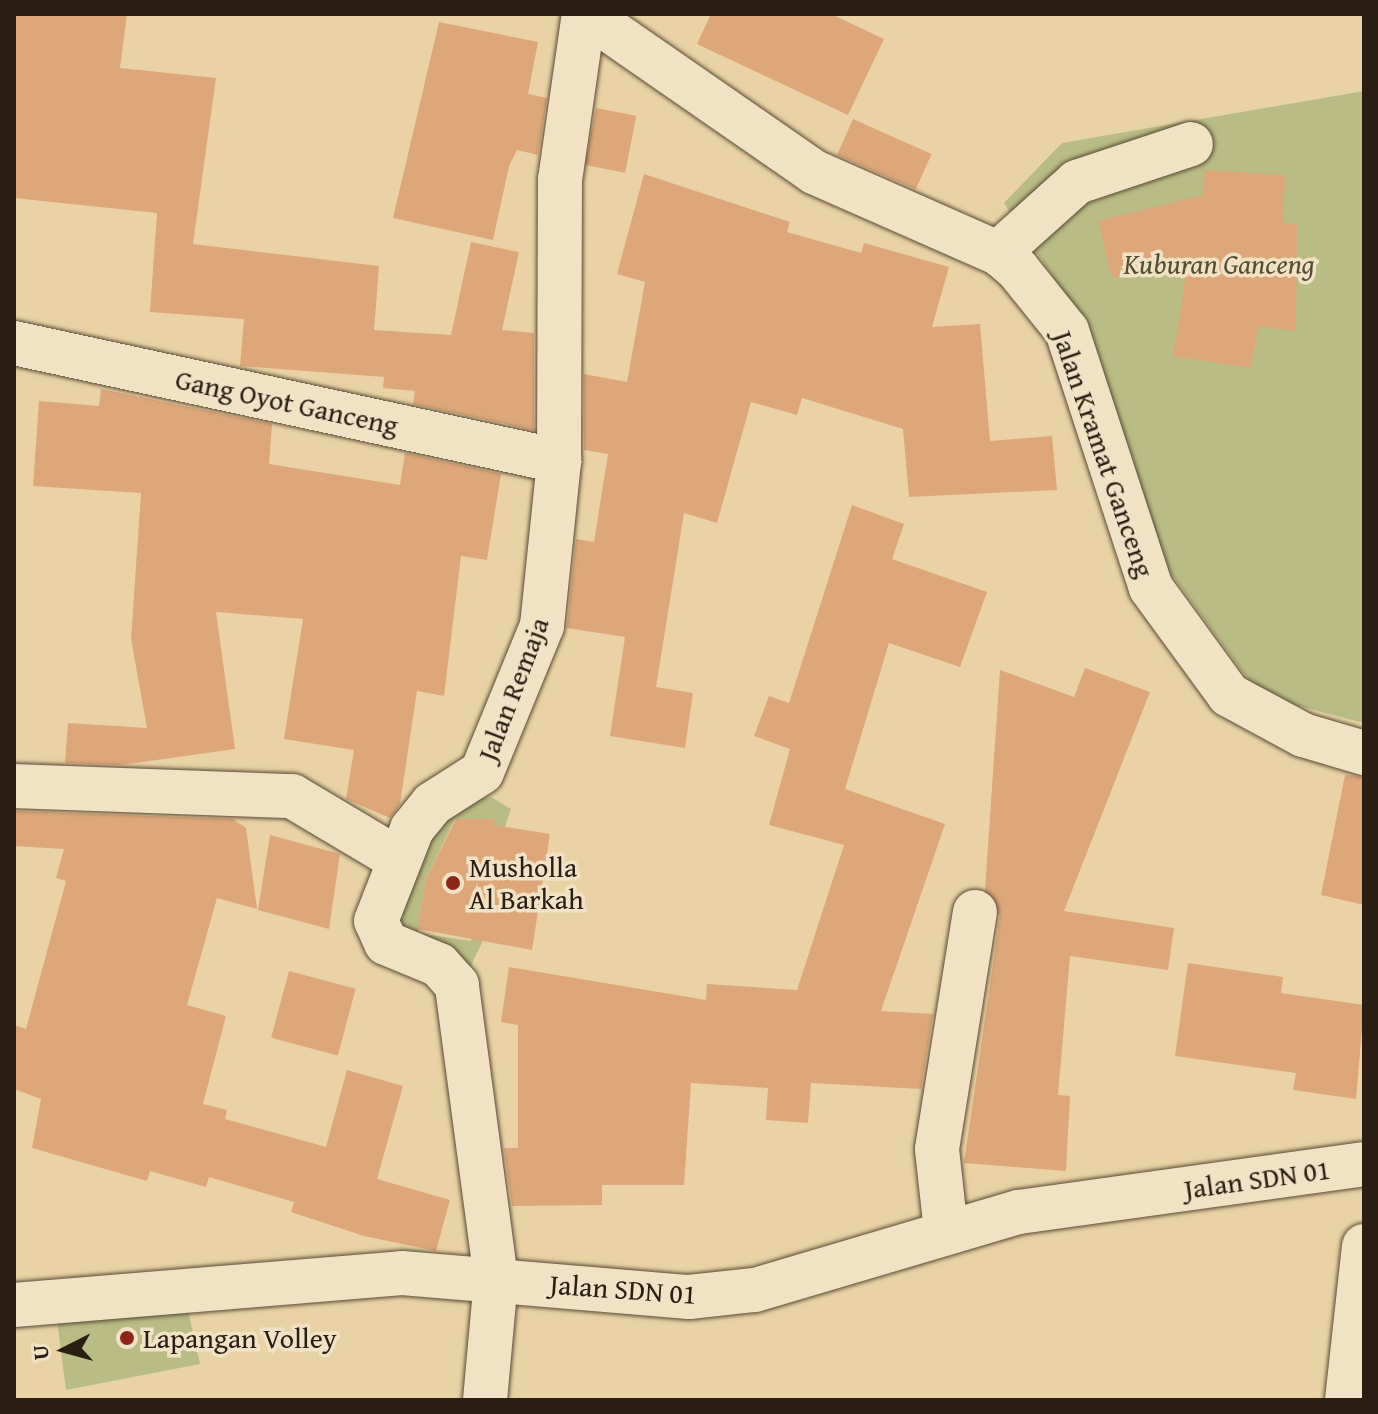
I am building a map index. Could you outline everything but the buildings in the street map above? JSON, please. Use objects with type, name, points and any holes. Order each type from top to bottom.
[{"type":"street","name":"Jalan Kramat Ganceng","points":[[585,14],[814,172],[998,253],[1067,331],[1159,600],[1229,695],[1303,735],[1364,753]]},
{"type":"street","name":"Jalan Remaja","points":[[485,1400],[496,1279],[457,985],[439,965],[386,943],[376,921],[396,858],[432,804],[482,772],[542,626],[559,461],[560,180],[585,14]]},
{"type":"street","points":[[998,253],[1077,182],[1191,144]]},
{"type":"street","name":"Gang Oyot Ganceng","points":[[14,343],[559,461]]},
{"type":"street","points":[[14,786],[292,796],[396,858]]},
{"type":"street","points":[[946,1231],[937,1149],[975,912]]},
{"type":"street","name":"Jalan SDN 01","points":[[14,1305],[292,1277],[496,1279],[689,1297],[755,1290],[946,1231],[1019,1212],[1364,1164]]},
{"type":"street","points":[[1347,1400],[1364,1246]]},
{"type":"green space","name":"Kuburan Ganceng","points":[[1364,91],[1364,723],[1260,696],[1144,536],[1089,331],[1004,203],[1062,143]]},
{"type":"green space","points":[[491,797],[511,809],[493,863],[486,934],[465,978],[391,933],[442,807]],"holes":[[[455,819],[494,819],[471,941],[418,933],[426,879]]]},
{"type":"green space","name":"Lapangan Volley","points":[[187,1306],[200,1364],[66,1390],[56,1313]]},
{"type":"place","name":"Musholla Al Barkah","points":[[453,883]]},
{"type":"place","name":"Lapangan Volley","points":[[127,1338]]}]
